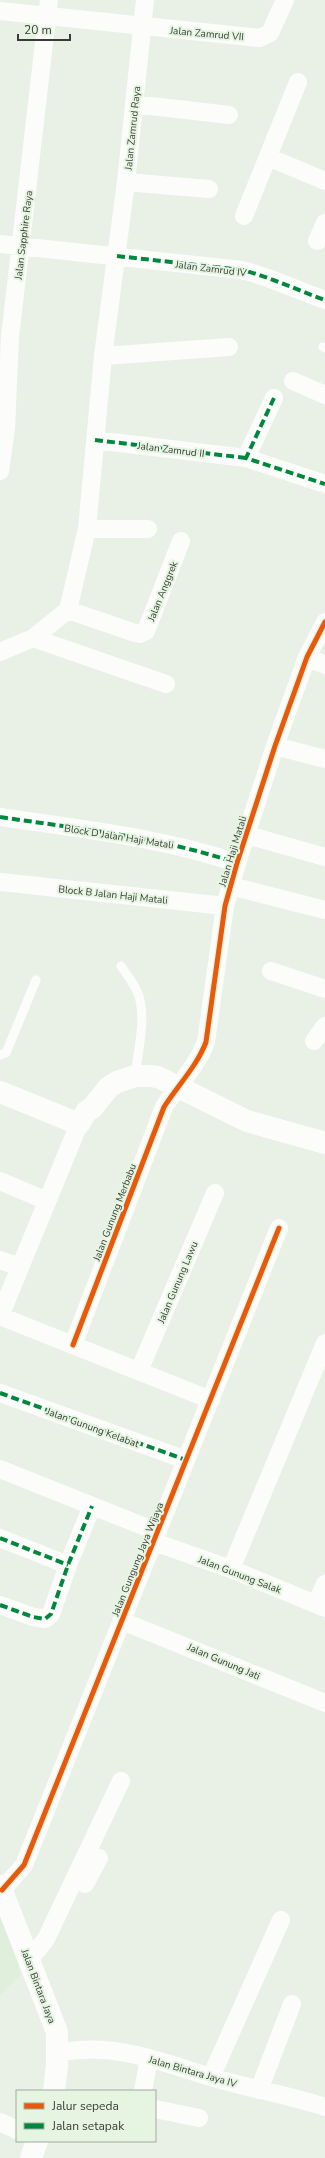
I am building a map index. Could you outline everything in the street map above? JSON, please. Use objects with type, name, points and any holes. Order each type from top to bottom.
[{"type":"street","name":"Jalan Zamrud Raya","points":[[68,610],[87,530],[103,356],[126,182],[145,0]]},
{"type":"street","name":"Jalan Zamrud VII","points":[[0,11],[48,8],[143,27],[260,38],[270,33],[285,0]]},
{"type":"street","name":"Jalan Sapphire Raya","points":[[0,470],[3,428],[5,337],[22,246],[48,8]]},
{"type":"street","points":[[244,216],[298,82]]},
{"type":"street","points":[[134,104],[229,115]]},
{"type":"street","points":[[268,157],[325,181]]},
{"type":"street","points":[[126,182],[208,189]]},
{"type":"street","points":[[317,241],[325,223]]},
{"type":"street","name":"Jalan Zamrud IV","points":[[0,244],[242,270],[262,275],[283,285],[325,300]]},
{"type":"street","points":[[103,356],[229,347]]},
{"type":"street","points":[[293,381],[325,395]]},
{"type":"street","points":[[246,458],[274,398]]},
{"type":"street","name":"Jalan Zamrud II","points":[[95,440],[246,458],[325,484]]},
{"type":"street","points":[[87,530],[148,529]]},
{"type":"street","name":"Jalan Anggrek","points":[[68,610],[135,633],[140,634],[146,631],[181,541]]},
{"type":"street","points":[[0,652],[33,638],[68,610]]},
{"type":"street","name":"Jalan Haji Matali","points":[[176,1088],[200,1058],[206,1042],[225,906],[230,886],[275,746],[307,657],[325,622]]},
{"type":"street","points":[[33,638],[166,684]]},
{"type":"street","points":[[307,657],[325,665]]},
{"type":"street","points":[[275,746],[325,759]]},
{"type":"street","name":"Block D Jalan Haji Matali","points":[[0,817],[151,840],[208,853],[237,863]]},
{"type":"street","points":[[247,835],[325,857]]},
{"type":"street","name":"Block B Jalan Haji Matali","points":[[0,882],[225,906]]},
{"type":"street","points":[[230,886],[325,910]]},
{"type":"street","points":[[271,971],[325,989]]},
{"type":"street","points":[[314,1041],[325,1026]]},
{"type":"street","points":[[211,1400],[0,1316],[79,1124],[86,1112],[92,1108],[109,1087],[117,1082],[135,1076],[158,1077],[176,1088],[222,1108],[246,1121],[324,1141]]},
{"type":"street","name":"Jalan Gunung Merbabu","points":[[73,1345],[164,1108],[176,1088]]},
{"type":"street","points":[[0,1092],[79,1124]]},
{"type":"street","points":[[0,1181],[47,1201]]},
{"type":"street","name":"Jalan Gunung Lawu","points":[[139,1371],[215,1193]]},
{"type":"street","name":"Jalan Gungung Jaya Wijaya","points":[[1,1888],[24,1865],[280,1228]]},
{"type":"street","points":[[0,1260],[20,1267]]},
{"type":"street","points":[[231,1569],[321,1362],[325,1343]]},
{"type":"street","name":"Jalan Gunung Kelabat","points":[[0,1393],[186,1460]]},
{"type":"street","name":"Jalan Gunung Salak","points":[[0,1469],[92,1506],[156,1537],[321,1606]]},
{"type":"street","points":[[0,1605],[45,1620],[51,1614],[68,1565],[92,1506]]},
{"type":"street","points":[[0,1538],[68,1565]]},
{"type":"street","points":[[321,1606],[325,1584]]},
{"type":"street","name":"Jalan Gunung Jati","points":[[122,1621],[325,1703]]},
{"type":"street","points":[[50,1941],[121,1782]]},
{"type":"street","points":[[32,1966],[50,1941],[99,1858]]},
{"type":"street","name":"Jalan Bintara Jaya","points":[[1,1888],[57,2032],[58,2052],[54,2090]]},
{"type":"street","points":[[211,2077],[281,1920]]},
{"type":"street","points":[[259,2090],[292,2004]]},
{"type":"street","name":"Jalan Bintara Jaya IV","points":[[58,2052],[103,2050],[149,2058],[211,2077],[259,2090],[278,2093],[325,2107]]},
{"type":"street","points":[[143,2090],[149,2058]]},
{"type":"street","points":[[156,2109],[200,2118]]},
{"type":"street","points":[[0,2122],[16,2130]]},
{"type":"street","points":[[31,2158],[37,2142]]},
{"type":"lane","points":[[121,966],[138,994],[141,1005],[141,1020],[135,1076]]},
{"type":"lane","points":[[0,1055],[6,1053],[36,980]]},
{"type":"shaded area","points":[[0,1913],[6,1919],[21,1975],[0,1995]]},
{"type":"marked path","points":[[117,256],[242,270],[325,300]]},
{"type":"marked path","points":[[274,398],[246,458],[325,484]]},
{"type":"marked path","points":[[95,440],[246,458]]},
{"type":"marked path","points":[[0,817],[149,840],[208,854],[237,863]]},
{"type":"marked path","points":[[0,1393],[186,1460]]},
{"type":"marked path","points":[[0,1605],[33,1617],[45,1619],[51,1614],[68,1565],[92,1506]]},
{"type":"marked path","points":[[0,1538],[68,1565]]},
{"type":"cycle path","points":[[73,1345],[164,1107],[198,1059],[206,1042],[225,906],[237,863],[275,746],[307,657],[325,622]]},
{"type":"cycle path","points":[[2,1890],[24,1865],[279,1228]]}]
